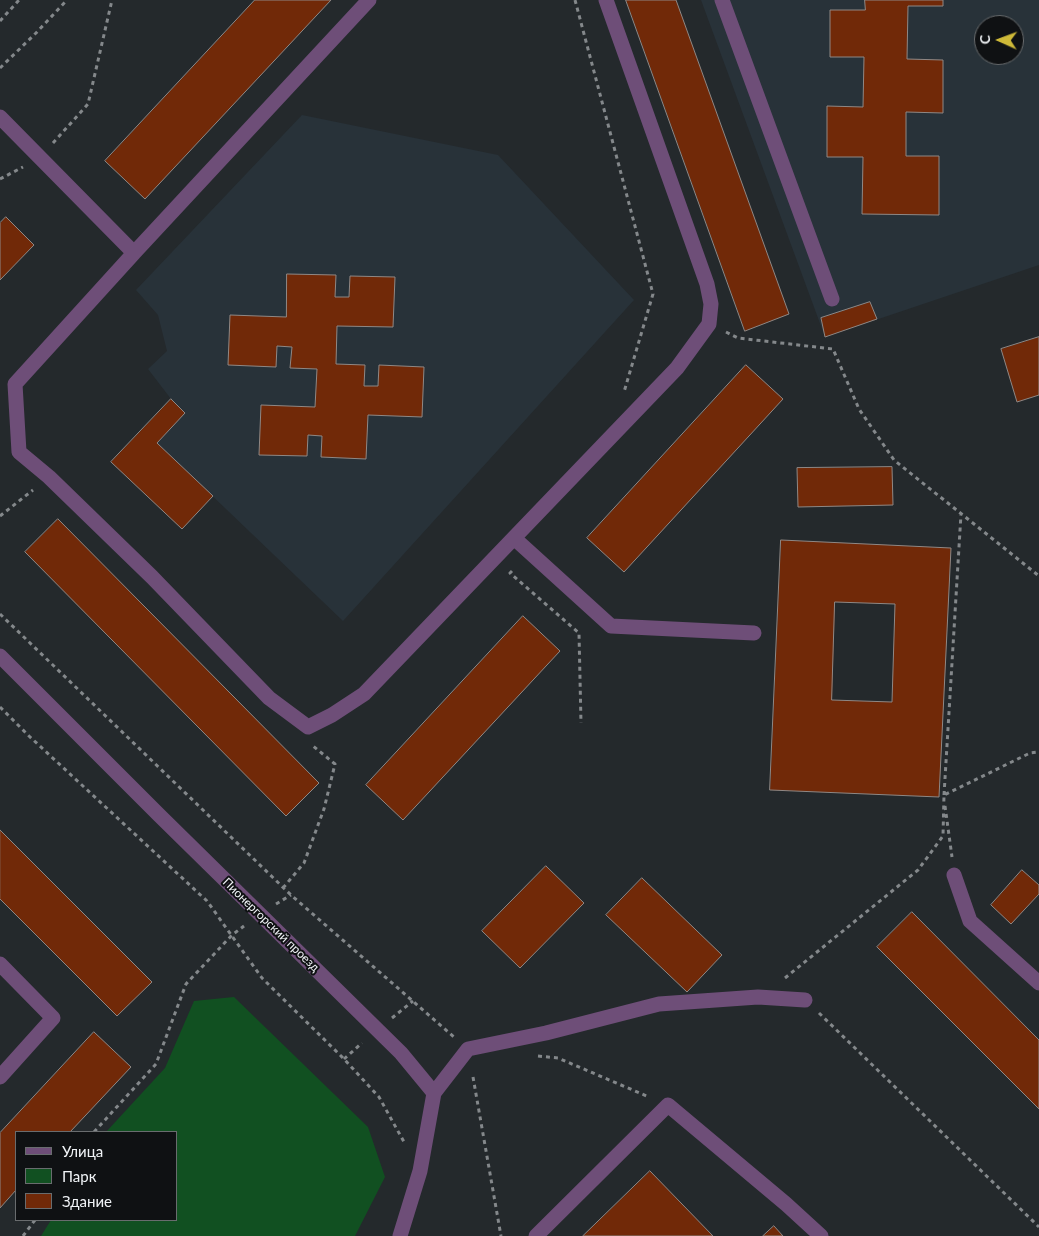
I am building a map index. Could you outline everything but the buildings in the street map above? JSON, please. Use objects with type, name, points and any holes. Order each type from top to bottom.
[{"type":"street","points":[[369,0],[15,384],[19,452],[49,477],[152,577],[269,698],[308,727],[332,715],[364,694],[677,368],[709,324],[711,304],[707,284],[606,0]]},
{"type":"street","points":[[722,0],[832,298]]},
{"type":"street","points":[[0,117],[134,253]]},
{"type":"street","points":[[514,538],[611,626],[754,633]]},
{"type":"street","name":"Пионергорский проезд","points":[[0,656],[400,1053],[434,1093]]},
{"type":"street","points":[[954,875],[970,921],[1039,983]]},
{"type":"street","points":[[0,964],[53,1018],[0,1077]]},
{"type":"street","points":[[400,1236],[420,1171],[434,1093],[468,1049],[546,1033],[659,1004],[758,997],[804,1000]]},
{"type":"street","points":[[536,1236],[668,1105],[786,1204],[821,1236]]},
{"type":"path","points":[[0,21],[19,0]]},
{"type":"path","points":[[0,68],[67,0]]},
{"type":"path","points":[[0,179],[40,158],[88,104],[112,0]]},
{"type":"path","points":[[575,0],[654,294],[622,399]]},
{"type":"path","points":[[709,324],[738,338],[833,349],[859,409],[894,460],[1039,576]]},
{"type":"path","points":[[0,516],[49,477]]},
{"type":"path","points":[[793,972],[918,870],[943,836],[961,514]]},
{"type":"path","points":[[529,552],[510,573],[578,633],[581,723]]},
{"type":"path","points":[[0,614],[283,888],[468,1049],[501,1236]]},
{"type":"path","points":[[0,707],[207,901],[262,978],[379,1097],[420,1171]]},
{"type":"path","points":[[283,888],[304,863],[324,809],[335,764],[306,741]]},
{"type":"path","points":[[944,795],[1030,753],[1039,752]]},
{"type":"path","points":[[944,795],[954,875]]},
{"type":"path","points":[[95,1131],[156,1064],[186,984],[232,936],[259,914],[291,895]]},
{"type":"path","points":[[804,1000],[1039,1227]]},
{"type":"path","points":[[531,1056],[558,1058],[668,1105]]},
{"type":"path","points":[[24,1236],[33,1221]]},
{"type":"shaded area","points":[[701,0],[1039,0],[1039,265],[825,337]]},
{"type":"shaded area","points":[[302,115],[498,155],[634,300],[343,621],[157,443],[185,412],[171,399],[148,369],[167,351],[158,315],[136,290]]},
{"type":"green space","points":[[234,997],[368,1127],[385,1177],[355,1236],[41,1236],[50,1221],[178,1221],[178,1131],[107,1131],[165,1068],[194,1001]]}]
